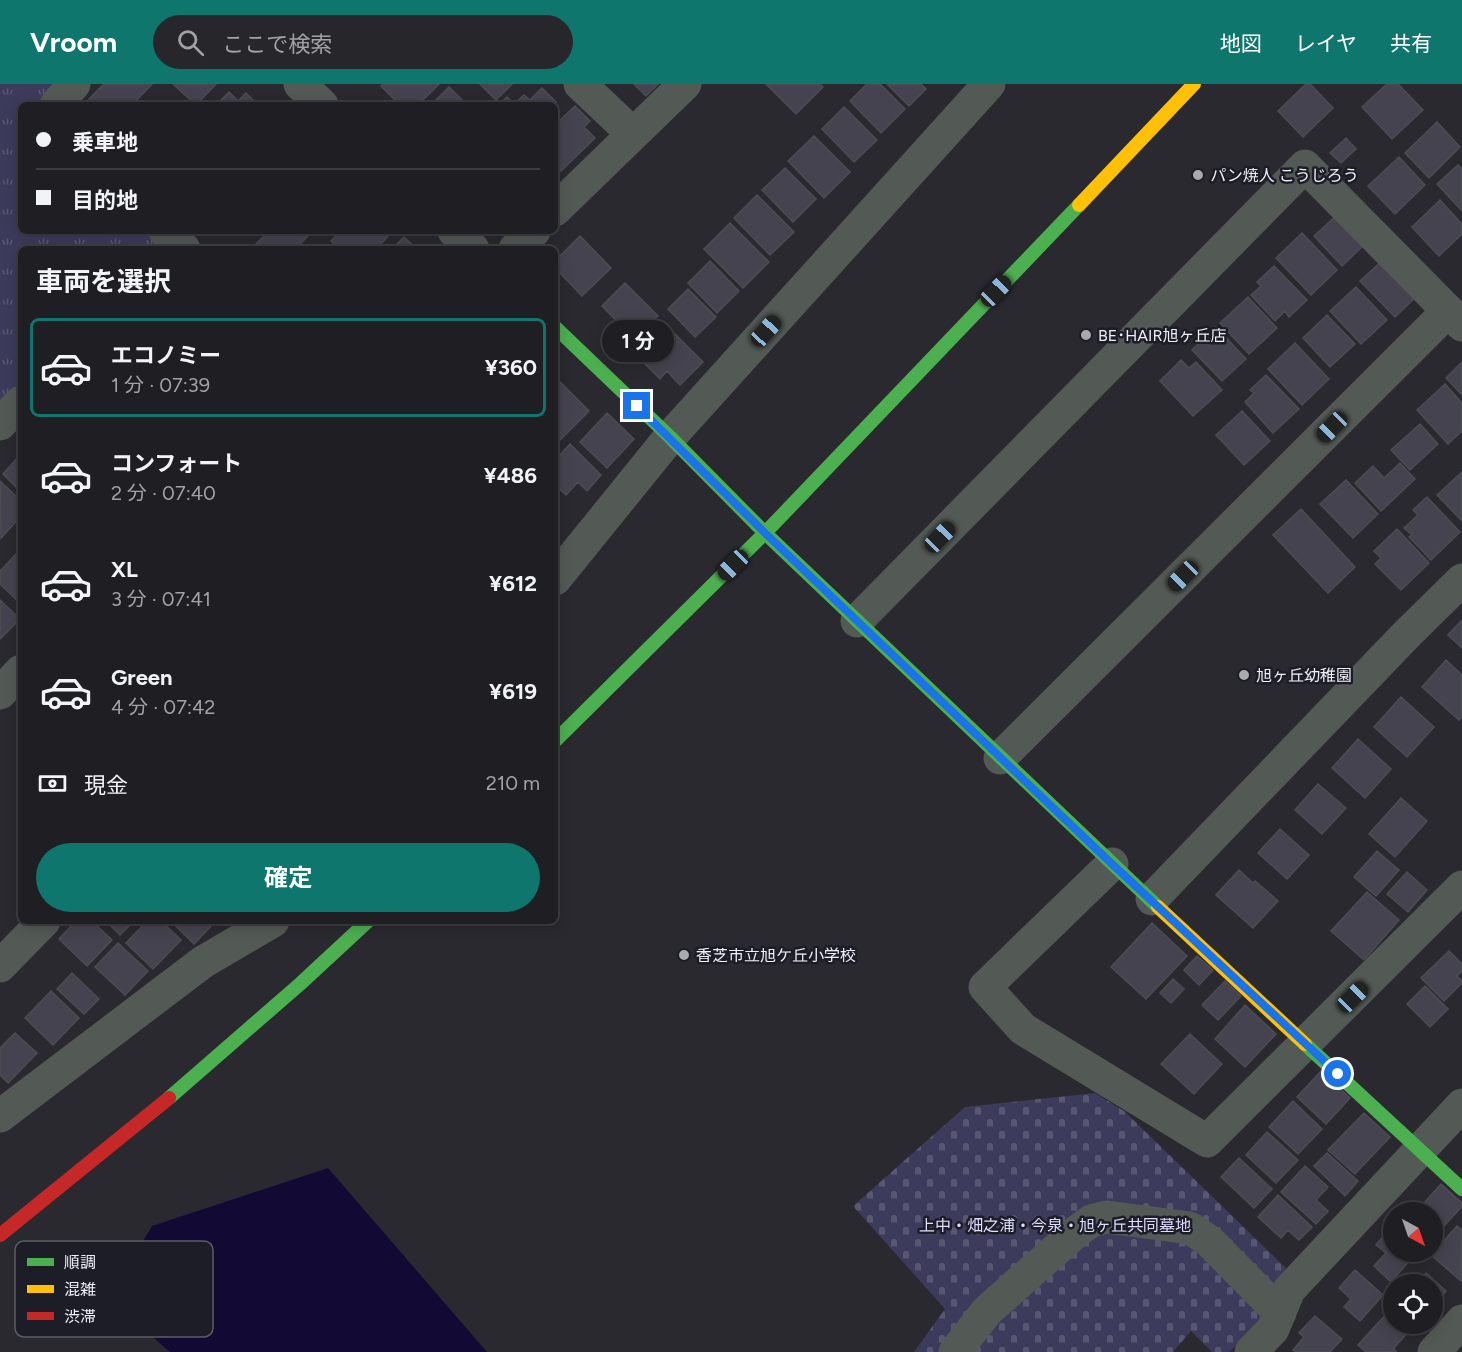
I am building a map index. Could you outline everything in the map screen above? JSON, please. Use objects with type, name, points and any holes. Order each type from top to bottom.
[{"type":"street","points":[[59,102],[74,84]]},
{"type":"street","points":[[300,84],[319,102]]},
{"type":"street","points":[[580,84],[633,134]]},
{"type":"street","points":[[558,207],[685,84]]},
{"type":"street","points":[[558,575],[670,437],[989,84]]},
{"type":"street","points":[[558,738],[765,533],[1194,84]]},
{"type":"street","points":[[857,621],[1305,166],[1455,318],[1000,758]]},
{"type":"street","points":[[457,234],[470,246]]},
{"type":"street","points":[[518,246],[531,234]]},
{"type":"street","points":[[558,330],[670,437],[765,533],[1000,758],[1462,1189]]},
{"type":"street","points":[[0,424],[18,405]]},
{"type":"street","points":[[1152,900],[1408,633],[1462,580]]},
{"type":"street","points":[[0,693],[18,674]]},
{"type":"street","points":[[1112,864],[985,987],[1023,1029],[1208,1140],[1462,887]]},
{"type":"street","points":[[0,966],[41,924]]},
{"type":"street","points":[[0,1116],[203,962],[268,924]]},
{"type":"street","points":[[0,1235],[158,1108],[365,924]]},
{"type":"street","points":[[1251,1352],[1273,1329],[1289,1290],[1462,1105]]},
{"type":"street","points":[[955,1352],[987,1311],[1076,1232],[1091,1221],[1107,1218],[1190,1228],[1209,1241],[1280,1313]]},
{"type":"street","points":[[1434,1352],[1462,1321]]},
{"type":"green space","points":[[0,84],[60,84],[49,102],[18,102],[18,234],[161,234],[168,241],[163,246],[18,246],[18,396],[0,414]]},
{"type":"green space","name":"上中・畑之浦・今泉・旭ヶ丘共同墓地","points":[[1095,1093],[1124,1111],[1289,1271],[1261,1323],[1229,1352],[1212,1352],[1191,1331],[1173,1352],[914,1352],[945,1309],[853,1206],[965,1107]]},
{"type":"shaded area","points":[[328,1168],[487,1352],[170,1352],[153,1337],[213,1337],[213,1241],[143,1241],[152,1226]]},
{"type":"building","points":[[104,84],[152,84],[135,102],[92,102],[89,99]]},
{"type":"building","points":[[173,84],[216,84],[199,102],[193,102]]},
{"type":"building","points":[[382,84],[439,84],[421,102],[397,102],[381,86]]},
{"type":"building","points":[[480,84],[512,84],[496,100]]},
{"type":"building","points":[[634,84],[658,84],[646,96]]},
{"type":"building","points":[[766,84],[820,84],[823,87],[796,114]]},
{"type":"building","points":[[867,84],[880,84],[905,109],[881,133],[850,101]]},
{"type":"building","points":[[887,84],[921,84],[926,89],[909,106]]},
{"type":"building","points":[[1306,84],[1310,84],[1333,108],[1303,137],[1278,111]]},
{"type":"building","points":[[1387,84],[1398,84],[1423,110],[1392,139],[1362,107]]},
{"type":"building","points":[[449,87],[464,102],[434,102]]},
{"type":"building","points":[[542,88],[556,102],[516,102],[524,95],[530,100]]},
{"type":"building","points":[[229,92],[238,101],[246,93],[255,102],[219,102]]},
{"type":"building","points":[[507,97],[512,102],[501,102]]},
{"type":"building","points":[[575,106],[590,121],[584,127],[595,138],[561,171],[558,168],[558,122]]},
{"type":"building","points":[[844,107],[877,140],[854,162],[822,129]]},
{"type":"building","points":[[1437,122],[1460,147],[1429,178],[1405,153]]},
{"type":"building","points":[[814,136],[850,172],[824,198],[788,161]]},
{"type":"building","points":[[1346,138],[1356,149],[1341,163],[1330,153]]},
{"type":"building","points":[[1399,157],[1425,185],[1395,214],[1368,186]]},
{"type":"building","points":[[1458,165],[1462,169],[1462,211],[1437,184]]},
{"type":"building","points":[[785,168],[816,199],[793,222],[762,190]]},
{"type":"building","points":[[757,195],[794,232],[770,255],[734,218]]},
{"type":"building","points":[[1440,200],[1462,224],[1462,234],[1439,256],[1412,227]]},
{"type":"building","points":[[1338,214],[1366,243],[1342,266],[1314,236]]},
{"type":"building","points":[[730,223],[769,262],[743,288],[704,249]]},
{"type":"building","points":[[1302,233],[1337,270],[1311,295],[1276,258]]},
{"type":"building","points":[[266,234],[310,234],[298,246],[258,246],[256,244]]},
{"type":"building","points":[[337,234],[390,234],[379,246],[336,246],[331,241]]},
{"type":"building","points":[[580,236],[611,268],[582,296],[558,271],[558,258]]},
{"type":"building","points":[[404,237],[414,246],[395,246]]},
{"type":"building","points":[[1385,258],[1419,294],[1395,317],[1360,281]]},
{"type":"building","points":[[710,261],[739,291],[717,313],[688,283]]},
{"type":"building","points":[[1274,266],[1307,300],[1289,317],[1285,311],[1275,321],[1251,295],[1261,286],[1257,282]]},
{"type":"building","points":[[625,283],[658,316],[634,339],[602,306]]},
{"type":"building","points":[[1356,287],[1387,320],[1361,344],[1330,311]]},
{"type":"building","points":[[688,289],[716,317],[695,337],[668,309]]},
{"type":"building","points":[[1248,297],[1277,328],[1249,354],[1220,323]]},
{"type":"building","points":[[1327,315],[1355,344],[1330,367],[1303,338]]},
{"type":"building","points":[[666,325],[703,362],[680,385],[667,371],[660,379],[642,361],[649,354],[643,347]]},
{"type":"building","points":[[1216,327],[1246,359],[1222,381],[1192,350]]},
{"type":"building","points":[[1295,343],[1329,379],[1302,405],[1268,369]]},
{"type":"building","points":[[1181,360],[1189,368],[1196,362],[1222,390],[1193,416],[1160,381]]},
{"type":"building","points":[[1462,362],[1462,395],[1446,378]]},
{"type":"building","points":[[1266,375],[1299,409],[1273,433],[1245,402],[1254,393],[1250,390]]},
{"type":"building","points":[[558,382],[589,411],[558,442]]},
{"type":"building","points":[[1445,384],[1462,403],[1462,431],[1448,444],[1417,410]]},
{"type":"building","points":[[1242,411],[1270,441],[1244,465],[1216,435]]},
{"type":"building","points":[[607,413],[634,439],[607,468],[580,442]]},
{"type":"building","points":[[1420,424],[1438,444],[1410,470],[1391,450]]},
{"type":"building","points":[[570,444],[601,475],[587,491],[578,482],[566,495],[558,488],[558,457]]},
{"type":"building","points":[[18,457],[18,489],[3,474]]},
{"type":"building","points":[[1400,463],[1415,479],[1381,511],[1355,483],[1373,466],[1384,478]]},
{"type":"building","points":[[1462,472],[1462,521],[1437,495]]},
{"type":"building","points":[[1346,480],[1378,514],[1353,538],[1320,504]]},
{"type":"building","points":[[0,481],[18,498],[18,519],[1,538]]},
{"type":"building","points":[[1427,497],[1460,532],[1431,560],[1409,537],[1412,535],[1404,528],[1418,515],[1413,510]]},
{"type":"building","points":[[1301,509],[1355,567],[1328,593],[1273,535]]},
{"type":"building","points":[[1397,529],[1429,563],[1401,590],[1375,564],[1381,558],[1374,551]]},
{"type":"building","points":[[18,552],[18,601],[0,584],[0,571]]},
{"type":"building","points":[[0,600],[18,617],[18,621],[0,639]]},
{"type":"building","points":[[1461,621],[1462,623],[1462,648],[1448,635]]},
{"type":"building","points":[[1446,660],[1462,675],[1462,717],[1459,720],[1422,687]]},
{"type":"building","points":[[1401,697],[1434,727],[1407,757],[1374,727]]},
{"type":"building","points":[[1358,739],[1391,769],[1365,798],[1332,768]]},
{"type":"building","points":[[1318,784],[1346,808],[1322,834],[1295,810]]},
{"type":"building","points":[[1401,798],[1427,821],[1395,857],[1369,834]]},
{"type":"building","points":[[1280,829],[1309,855],[1287,879],[1258,853]]},
{"type":"building","points":[[1377,851],[1399,870],[1376,896],[1354,877]]},
{"type":"building","points":[[1239,870],[1278,901],[1253,928],[1216,895]]},
{"type":"building","points":[[1407,872],[1427,890],[1408,912],[1387,894]]},
{"type":"building","points":[[1367,892],[1399,920],[1364,960],[1331,931]]},
{"type":"building","points":[[1152,923],[1187,956],[1146,999],[1111,967]]},
{"type":"building","points":[[73,924],[95,924],[112,940],[87,966],[59,939]]},
{"type":"building","points":[[109,924],[131,924],[120,935]]},
{"type":"building","points":[[144,924],[164,924],[181,940],[153,969],[126,943]]},
{"type":"building","points":[[174,924],[213,924],[194,944]]},
{"type":"building","points":[[118,943],[148,971],[125,995],[95,967]]},
{"type":"building","points":[[1449,951],[1462,964],[1462,971],[1457,976],[1462,983],[1444,1001],[1421,978]]},
{"type":"building","points":[[1197,956],[1213,970],[1199,985],[1184,970]]},
{"type":"building","points":[[72,973],[99,999],[84,1014],[57,989]]},
{"type":"building","points":[[1173,979],[1184,989],[1171,1003],[1160,993]]},
{"type":"building","points":[[1225,981],[1241,996],[1218,1020],[1202,1005]]},
{"type":"building","points":[[1425,986],[1448,1009],[1430,1027],[1407,1004]]},
{"type":"building","points":[[51,991],[79,1018],[53,1045],[25,1018]]},
{"type":"building","points":[[1245,1005],[1276,1034],[1245,1067],[1215,1039]]},
{"type":"building","points":[[15,1033],[37,1053],[8,1083],[0,1075],[0,1048]]},
{"type":"building","points":[[1190,1034],[1222,1064],[1194,1094],[1161,1064]]},
{"type":"building","points":[[1321,1071],[1350,1098],[1326,1124],[1297,1097]]},
{"type":"building","points":[[1293,1101],[1322,1129],[1298,1154],[1269,1127]]},
{"type":"building","points":[[1364,1113],[1390,1137],[1355,1174],[1328,1150]]},
{"type":"building","points":[[1267,1132],[1298,1160],[1276,1183],[1246,1155]]},
{"type":"building","points":[[1327,1153],[1358,1181],[1345,1196],[1314,1166]]},
{"type":"building","points":[[1239,1158],[1272,1189],[1254,1208],[1221,1177]]},
{"type":"building","points":[[1305,1166],[1328,1187],[1316,1200],[1328,1211],[1316,1224],[1281,1192]]},
{"type":"building","points":[[1441,1184],[1462,1203],[1462,1206],[1443,1227],[1443,1202],[1425,1202]]},
{"type":"building","points":[[1278,1195],[1312,1227],[1299,1240],[1288,1230],[1281,1238],[1258,1217]]},
{"type":"building","points":[[1457,1226],[1462,1230],[1461,1281],[1439,1262],[1443,1262],[1443,1242]]},
{"type":"building","points":[[1383,1237],[1383,1251],[1376,1245]]},
{"type":"building","points":[[1383,1256],[1383,1262],[1408,1262],[1398,1274],[1383,1274],[1374,1266]]},
{"type":"building","points":[[1355,1270],[1383,1295],[1360,1321],[1344,1307],[1351,1299],[1339,1288]]},
{"type":"building","points":[[1315,1316],[1342,1339],[1330,1352],[1296,1352],[1293,1350],[1304,1337],[1299,1333]]},
{"type":"building","points":[[1383,1318],[1383,1334],[1406,1334],[1394,1348],[1396,1352],[1366,1352],[1358,1345]]},
{"type":"traffic: fast","points":[[558,738],[765,533],[1079,205]]},
{"type":"traffic: fast","points":[[558,330],[670,437],[765,533],[1158,907]]},
{"type":"traffic: fast","points":[[169,1098],[300,984],[365,924]]},
{"type":"traffic: fast","points":[[1305,1044],[1462,1189]]},
{"type":"traffic: slow","points":[[1079,205],[1194,84]]},
{"type":"traffic: slow","points":[[1158,907],[1305,1044]]},
{"type":"traffic: jam","points":[[0,1235],[169,1098]]},
{"type":"place","name":"パン焼人 こうじろう","points":[[1198,175]]},
{"type":"place","name":"BE･HAIR旭ヶ丘店","points":[[1086,335]]},
{"type":"place","name":"旭ヶ丘幼稚園","points":[[1244,675]]},
{"type":"place","name":"香芝市立旭ケ丘小学校","points":[[684,955]]},
{"type":"route","points":[[637,406],[765,533],[1112,864],[1338,1074]]}]
